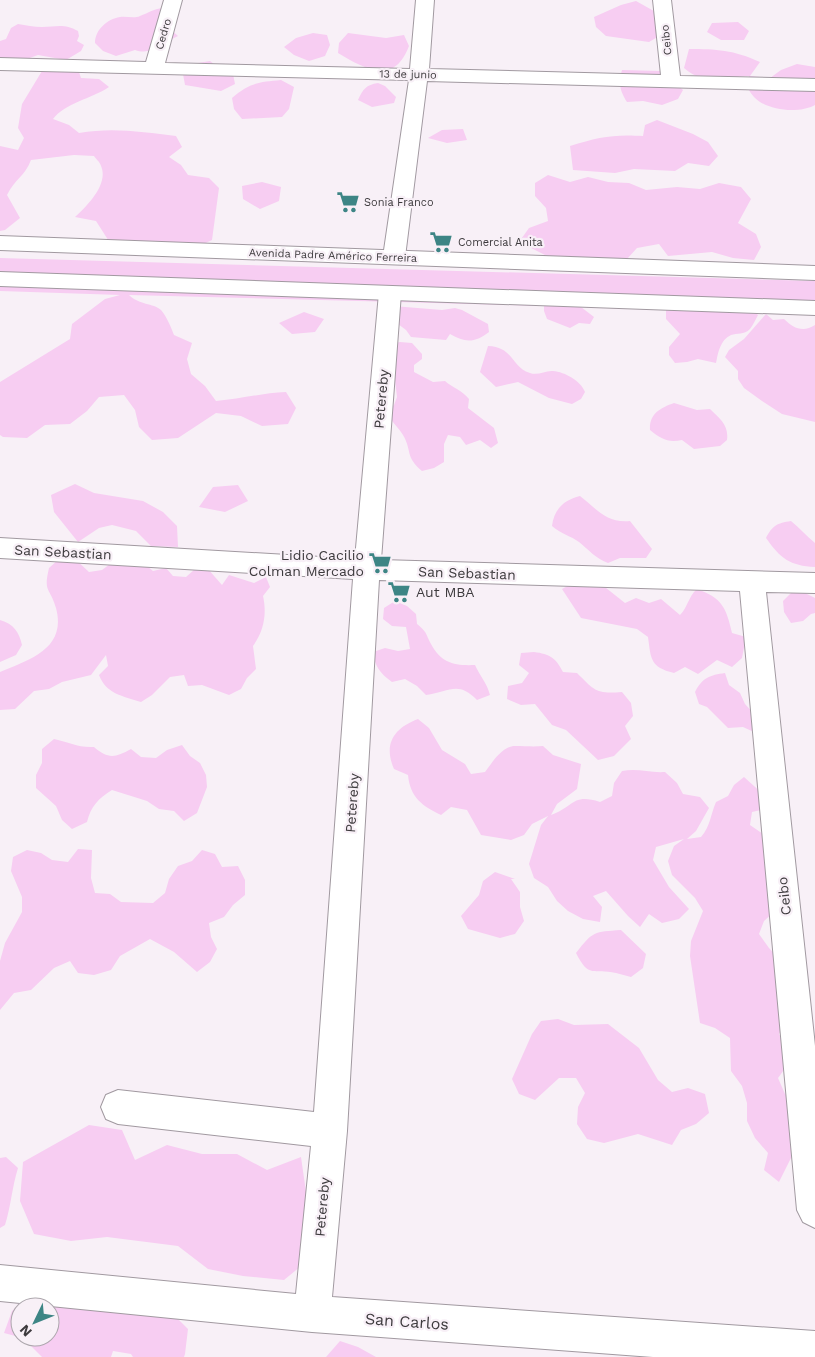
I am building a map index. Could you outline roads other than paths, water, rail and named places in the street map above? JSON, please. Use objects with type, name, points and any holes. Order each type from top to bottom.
[{"type":"street","name":"Cedro","points":[[154,68],[173,0]]},
{"type":"street","points":[[394,257],[419,74],[425,0]]},
{"type":"street","name":"Ceibo","points":[[662,0],[670,80]]},
{"type":"street","name":"13 de junio","points":[[0,64],[815,85]]},
{"type":"street","name":"Avenida Padre Américo Ferreira","points":[[0,243],[815,273]]},
{"type":"street","points":[[0,279],[815,308]]},
{"type":"street","name":"Petereby","points":[[312,1314],[330,1131],[367,570],[390,293]]},
{"type":"street","name":"San Sebastian","points":[[0,548],[367,570],[815,583]]},
{"type":"street","name":"Ceibo","points":[[752,582],[815,1210]]},
{"type":"street","points":[[118,1107],[330,1131]]},
{"type":"street","name":"San Carlos","points":[[0,1283],[312,1314],[815,1350]]},
{"type":"place","name":"Sonia Franco","points":[[348,202]]},
{"type":"place","name":"Comercial Anita","points":[[441,242]]},
{"type":"place","name":"Lidio Cacilio Colman Mercado","points":[[380,563]]},
{"type":"place","name":"Aut MBA","points":[[399,592]]}]
